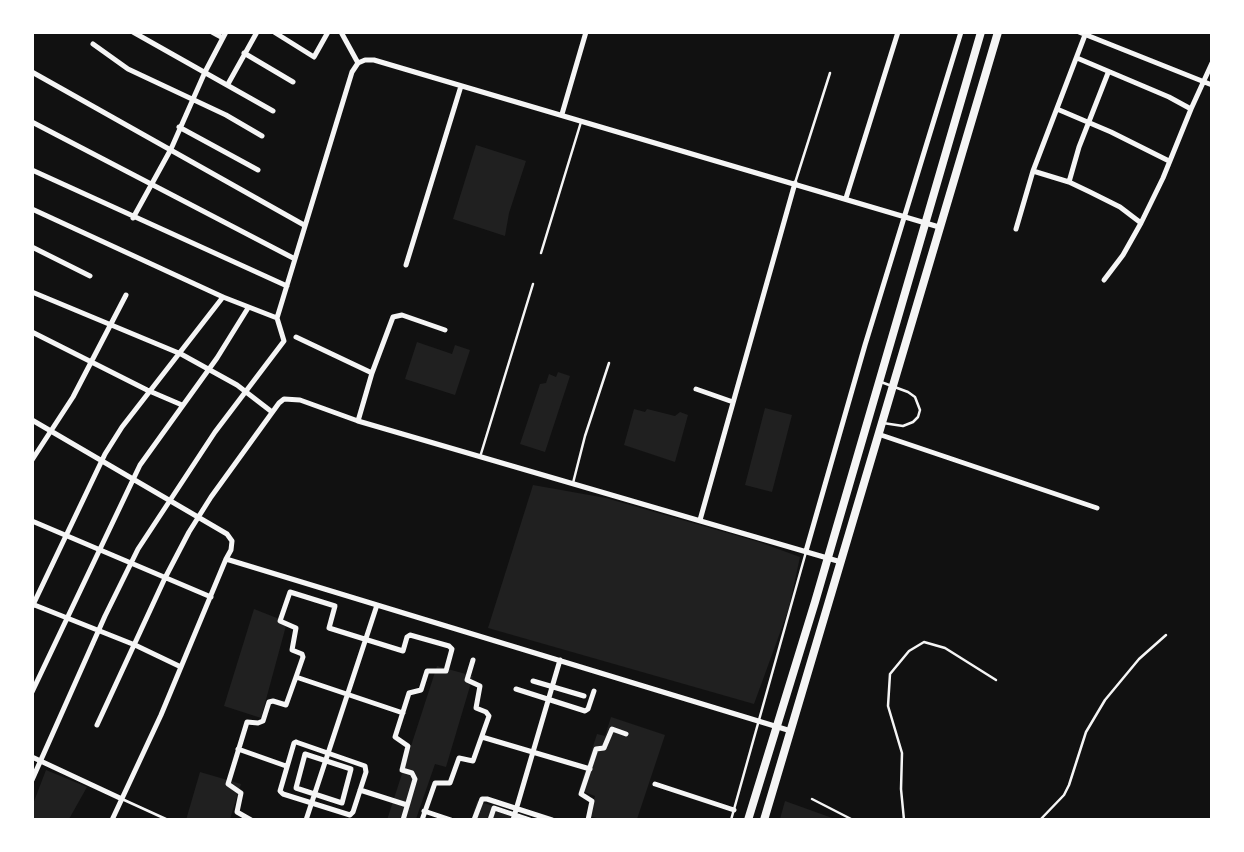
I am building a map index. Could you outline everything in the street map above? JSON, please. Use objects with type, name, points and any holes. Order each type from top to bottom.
[{"type":"highway","points":[[748,820],[828,558],[981,32]]},
{"type":"highway","points":[[764,820],[998,32]]},
{"type":"street","points":[[133,32],[273,111]]},
{"type":"street","points":[[133,218],[171,149],[179,127],[194,99],[205,72],[225,35],[212,32]]},
{"type":"street","points":[[228,84],[257,32]]},
{"type":"street","points":[[274,32],[314,57],[328,32]]},
{"type":"street","points":[[341,32],[358,63]]},
{"type":"street","points":[[562,114],[586,32]]},
{"type":"street","points":[[846,198],[898,32]]},
{"type":"street","points":[[806,551],[865,345],[961,32]]},
{"type":"street","points":[[1016,229],[1033,171],[1077,58],[1082,34],[1212,85]]},
{"type":"street","points":[[93,44],[128,69],[194,99],[262,136]]},
{"type":"street","points":[[244,53],[293,82]]},
{"type":"street","points":[[1077,58],[1191,109]]},
{"type":"street","points":[[32,780],[98,631],[131,563],[170,500],[244,392],[284,341],[277,318],[352,72],[358,63],[365,60],[374,60],[562,114],[939,227]]},
{"type":"street","points":[[1104,280],[1141,223],[1212,63]]},
{"type":"street","points":[[32,72],[304,225]]},
{"type":"street","points":[[1069,182],[1079,147],[1108,73]]},
{"type":"street","points":[[406,265],[462,86]]},
{"type":"street","points":[[1057,109],[1090,122],[1169,160]]},
{"type":"street","points":[[32,122],[152,182],[295,259]]},
{"type":"street","points":[[179,127],[258,170]]},
{"type":"street","points":[[32,170],[133,218],[287,286]]},
{"type":"street","points":[[1033,171],[1069,182],[1120,207],[1141,223]]},
{"type":"street","points":[[700,520],[795,183]]},
{"type":"street","points":[[32,209],[223,298],[277,318]]},
{"type":"street","points":[[32,247],[90,276]]},
{"type":"street","points":[[32,292],[181,354],[237,385],[272,412]]},
{"type":"street","points":[[32,460],[92,362],[126,295]]},
{"type":"street","points":[[181,667],[135,645],[33,605],[101,462],[122,427],[223,298]]},
{"type":"street","points":[[32,692],[140,465],[209,369],[248,308]]},
{"type":"street","points":[[358,422],[372,373],[393,317],[402,315],[445,330]]},
{"type":"street","points":[[32,332],[150,392],[182,404]]},
{"type":"street","points":[[296,337],[372,373]]},
{"type":"street","points":[[696,389],[733,402]]},
{"type":"street","points":[[97,725],[165,578],[198,518],[272,412],[284,399],[291,398],[358,422],[841,562]]},
{"type":"street","points":[[32,420],[227,534],[232,541],[231,550],[181,667],[112,820]]},
{"type":"street","points":[[878,434],[1097,508]]},
{"type":"street","points":[[32,521],[98,551],[211,597]]},
{"type":"street","points":[[226,559],[791,732]]},
{"type":"street","points":[[251,820],[237,812],[241,792],[228,784],[247,722],[258,724],[263,721],[269,702],[273,701],[286,705],[303,657],[302,654],[292,650],[296,628],[280,621],[290,592],[334,605],[329,628],[403,651],[407,637],[410,635],[449,646],[452,649],[446,672],[427,671],[421,690],[409,693],[395,737],[408,746],[402,770],[412,773],[416,779],[403,820]]},
{"type":"street","points":[[306,820],[377,605]]},
{"type":"street","points":[[422,820],[435,783],[450,783],[459,758],[473,761],[482,737],[489,714],[476,708],[480,686],[467,680],[473,660]]},
{"type":"street","points":[[513,817],[560,660]]},
{"type":"street","points":[[296,677],[403,714]]},
{"type":"street","points":[[533,681],[584,696]]},
{"type":"street","points":[[516,688],[585,710],[588,709],[594,691]]},
{"type":"street","points":[[588,820],[592,801],[582,794],[596,749],[604,748],[612,729],[626,734]]},
{"type":"street","points":[[482,737],[590,769]]},
{"type":"street","points":[[296,742],[365,766],[366,772],[353,812],[350,815],[283,794],[280,791],[286,766],[296,742]]},
{"type":"street","points":[[238,749],[286,766]]},
{"type":"street","points":[[307,754],[351,769],[343,800],[340,803],[314,794],[295,787],[305,755],[307,754]]},
{"type":"street","points":[[32,757],[122,799]]},
{"type":"street","points":[[655,784],[734,810]]},
{"type":"street","points":[[360,790],[407,805]]},
{"type":"street","points":[[474,820],[482,799],[516,807],[552,820]]},
{"type":"street","points":[[490,820],[494,808],[513,817],[530,820]]},
{"type":"street","points":[[424,811],[451,820]]},
{"type":"lane","points":[[795,183],[830,73]]},
{"type":"lane","points":[[541,253],[582,121]]},
{"type":"lane","points":[[480,457],[533,284]]},
{"type":"lane","points":[[573,483],[585,436],[609,364]]},
{"type":"lane","points":[[879,382],[915,397],[920,410],[918,417],[913,422],[903,426],[882,422]]},
{"type":"lane","points":[[731,820],[806,551]]},
{"type":"lane","points":[[1040,820],[1064,795],[1086,732],[1105,700],[1139,659],[1166,635]]},
{"type":"lane","points":[[904,820],[900,789],[902,753],[888,706],[887,694],[890,674],[908,651],[924,642],[945,648],[996,680]]},
{"type":"lane","points":[[122,799],[168,820]]},
{"type":"lane","points":[[812,799],[853,820]]},
{"type":"shaded area","points":[[476,145],[526,161],[509,213],[505,236],[453,219]]},
{"type":"shaded area","points":[[417,342],[452,354],[455,345],[470,350],[455,395],[405,379]]},
{"type":"shaded area","points":[[558,372],[570,376],[545,452],[520,444],[540,384],[546,383],[549,374],[556,377]]},
{"type":"shaded area","points":[[765,408],[792,415],[772,492],[745,485]]},
{"type":"shaded area","points":[[634,409],[645,412],[647,409],[675,416],[680,412],[688,415],[675,462],[624,445]]},
{"type":"shaded area","points":[[533,485],[606,498],[759,542],[800,557],[789,608],[754,704],[488,628]]},
{"type":"shaded area","points":[[254,609],[287,622],[261,718],[224,706]]},
{"type":"shaded area","points":[[437,666],[473,676],[446,767],[435,764],[416,819],[387,820]]},
{"type":"shaded area","points":[[611,717],[665,735],[637,819],[601,819],[589,816],[595,796],[579,790],[597,734],[605,736]]},
{"type":"shaded area","points":[[46,770],[87,787],[69,819],[33,819],[33,804]]},
{"type":"shaded area","points":[[200,772],[241,784],[230,819],[186,820]]},
{"type":"shaded area","points":[[477,801],[531,818],[530,820],[471,820]]},
{"type":"shaded area","points":[[785,801],[835,819],[780,819]]}]
